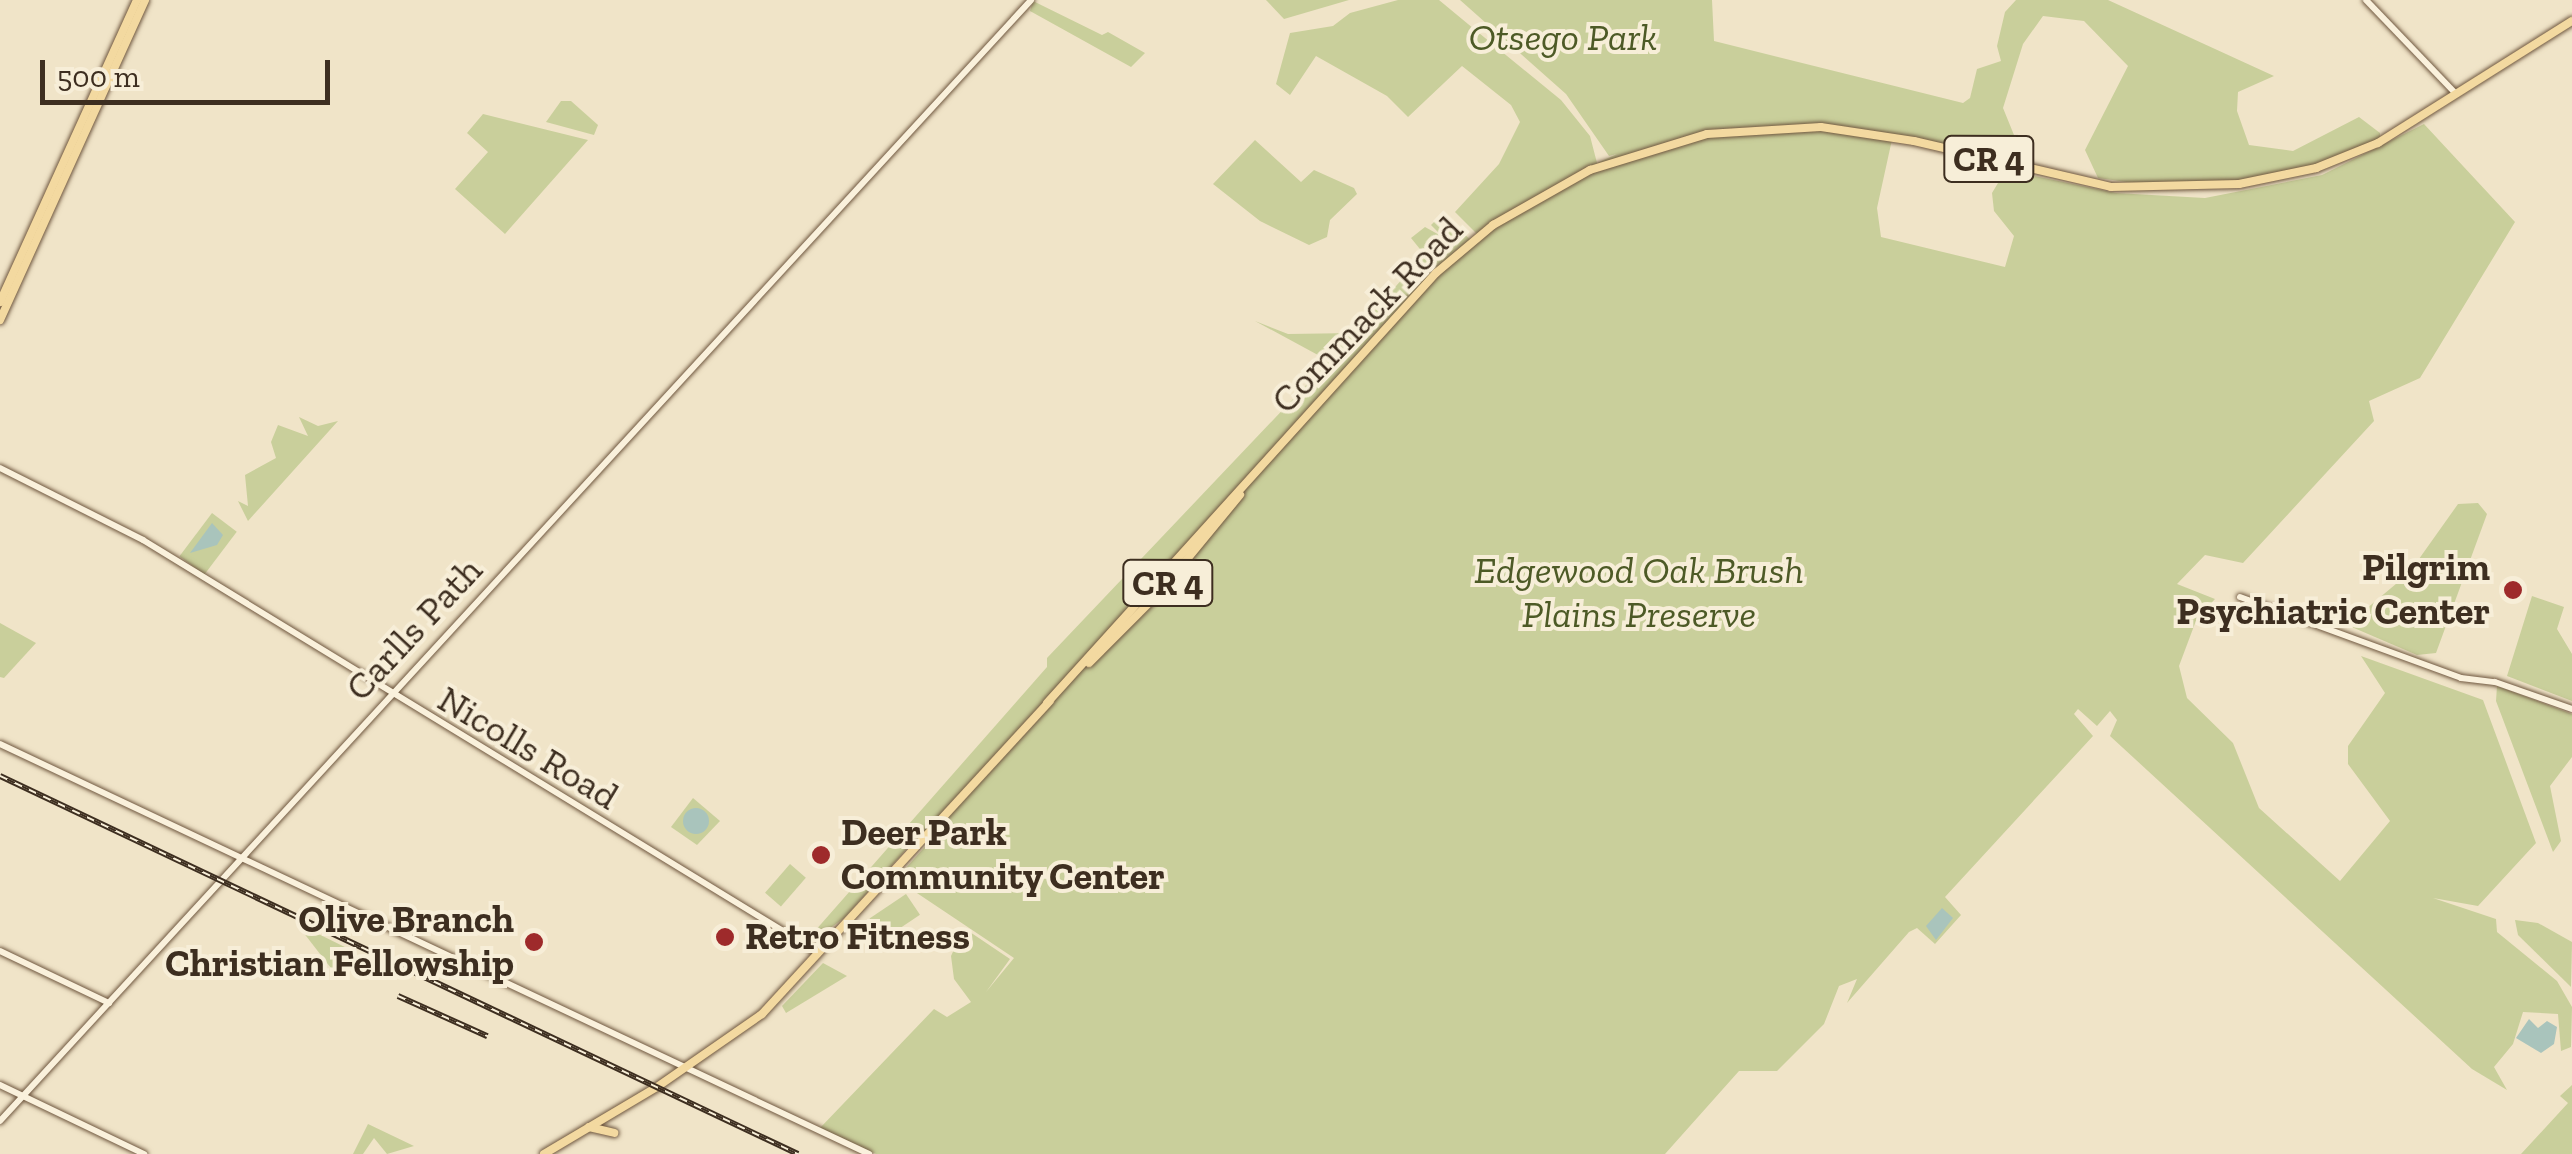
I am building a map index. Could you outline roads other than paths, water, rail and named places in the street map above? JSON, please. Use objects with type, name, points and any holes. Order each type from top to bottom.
[{"type":"main road","points":[[0,302],[137,0]]},
{"type":"main road","points":[[0,320],[145,0]]},
{"type":"main road","name":"Commack Road","points":[[544,1154],[756,1020],[1276,450],[1475,239],[1558,185],[1659,145],[1748,128],[1821,126],[1914,141],[2111,187],[2180,189],[2316,168],[2400,132],[2572,21]]},
{"type":"main road","points":[[800,942],[822,941],[842,929]]},
{"type":"main road","points":[[589,1128],[609,1127],[614,1133]]},
{"type":"street","name":"Carlls Path","points":[[0,1121],[1031,0]]},
{"type":"street","points":[[2366,0],[2457,95]]},
{"type":"street","name":"Nicolls Road","points":[[0,468],[143,540],[390,696],[820,954]]},
{"type":"street","points":[[2240,597],[2461,678],[2495,682],[2572,710]]},
{"type":"street","points":[[0,744],[869,1154]]},
{"type":"street","points":[[0,952],[109,1003]]},
{"type":"street","points":[[0,1085],[144,1154]]},
{"type":"water","points":[[212,523],[223,535],[217,545],[190,553]]},
{"type":"water","points":[[696,808],[705,812],[709,821],[705,830],[696,834],[687,830],[683,821],[687,812]]},
{"type":"water","points":[[1942,908],[1953,918],[1936,940],[1926,926]]},
{"type":"water","points":[[2529,1019],[2538,1028],[2547,1021],[2557,1027],[2554,1044],[2541,1053],[2516,1038]]},
{"type":"railway","points":[[0,776],[798,1154]]},
{"type":"railway","points":[[398,996],[487,1036]]},
{"type":"place","name":"Pilgrim Psychiatric Center","points":[[2513,590]]},
{"type":"place","name":"Deer Park Community Center","points":[[821,855]]},
{"type":"place","name":"Retro Fitness","points":[[725,937]]},
{"type":"place","name":"Olive Branch Christian Fellowship","points":[[534,942]]},
{"type":"park label","name":"Otsego Park","points":[[1563,38]]},
{"type":"park label","name":"Edgewood Oak Brush Plains Preserve","points":[[1639,593]]}]
